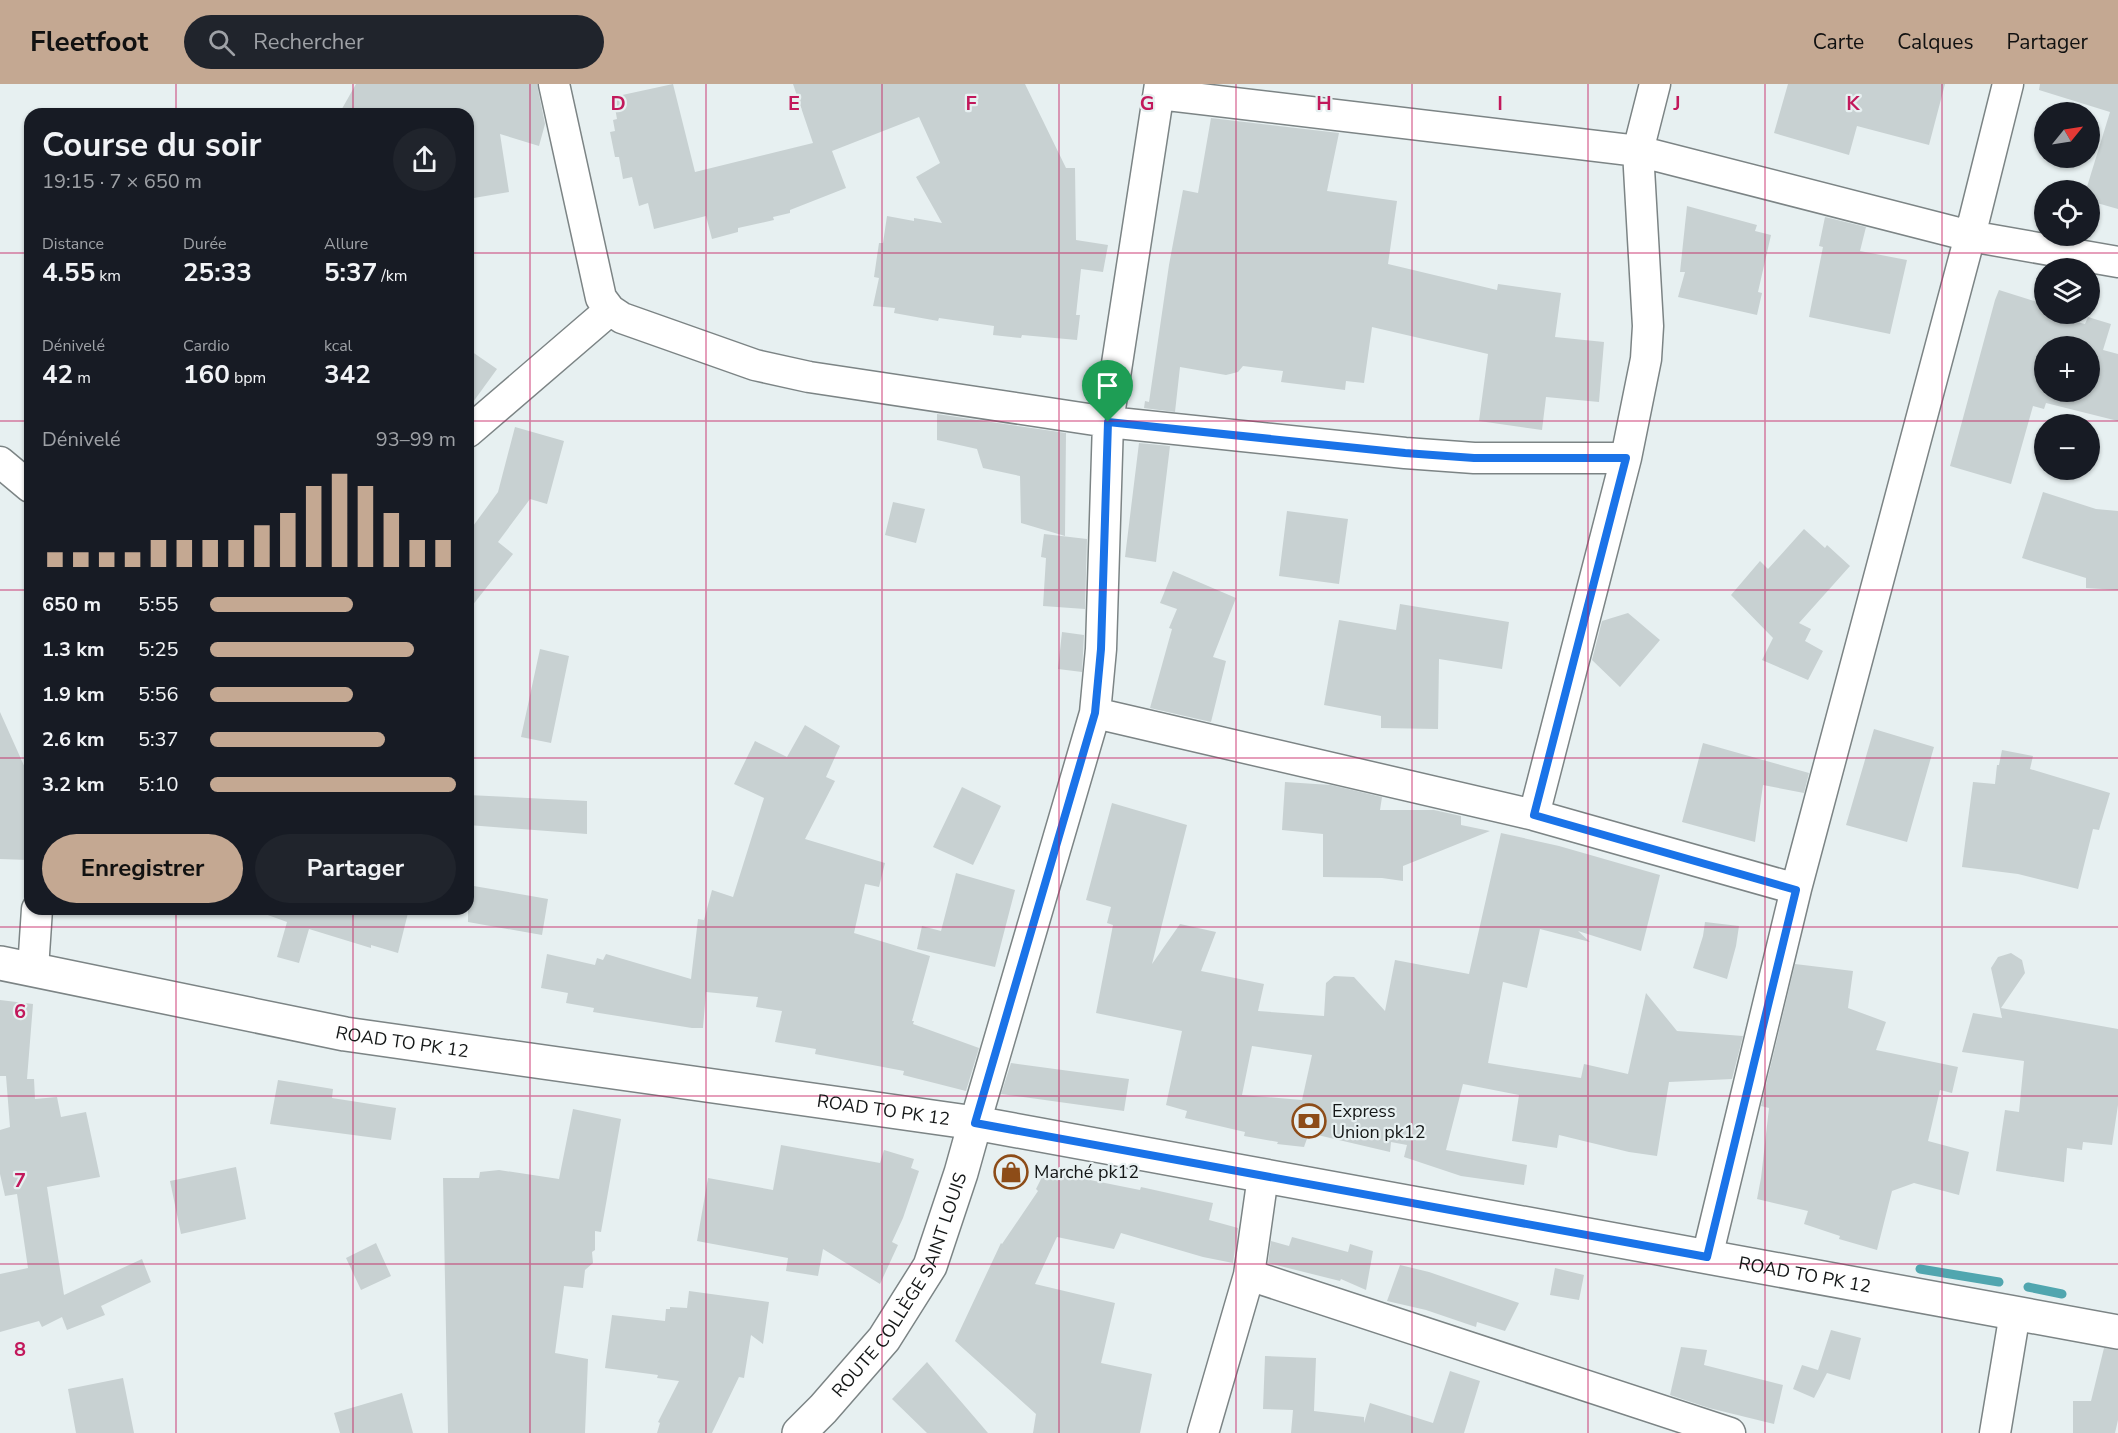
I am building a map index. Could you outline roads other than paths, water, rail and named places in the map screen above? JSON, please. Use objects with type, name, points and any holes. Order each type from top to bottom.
[{"type":"main road","name":"ROAD TO PK 12","points":[[0,963],[345,1034],[975,1123],[2118,1332]]},
{"type":"main road","name":"ROUTE COLLÈGE SAINT LOUIS","points":[[799,1433],[824,1409],[884,1339],[930,1266],[975,1123]]},
{"type":"street","points":[[554,84],[601,298],[610,310],[622,318],[755,365],[809,377],[1108,422],[1474,458],[1626,458]]},
{"type":"street","points":[[1534,815],[1626,458],[1646,359],[1648,326],[1638,151],[1654,84]]},
{"type":"street","points":[[1707,1257],[1796,890],[1970,236],[2008,84]]},
{"type":"street","points":[[975,1123],[1095,713],[1101,649],[1108,422],[1159,89],[1638,151],[1970,236],[2118,262]]},
{"type":"street","points":[[474,427],[610,310]]},
{"type":"street","points":[[0,462],[24,482]]},
{"type":"street","points":[[1095,713],[1534,815],[1796,890]]},
{"type":"street","points":[[33,969],[37,915]]},
{"type":"street","points":[[1203,1433],[1249,1275],[1263,1176]]},
{"type":"street","points":[[1249,1275],[1730,1433]]},
{"type":"street","points":[[1995,1433],[2015,1313]]},
{"type":"waterway","points":[[1920,1269],[1999,1282]]},
{"type":"waterway","points":[[2028,1287],[2062,1294]]},
{"type":"place","name":"Express Union pk12","points":[[1309,1121]]},
{"type":"place","name":"Marché pk12","points":[[1011,1172]]}]
